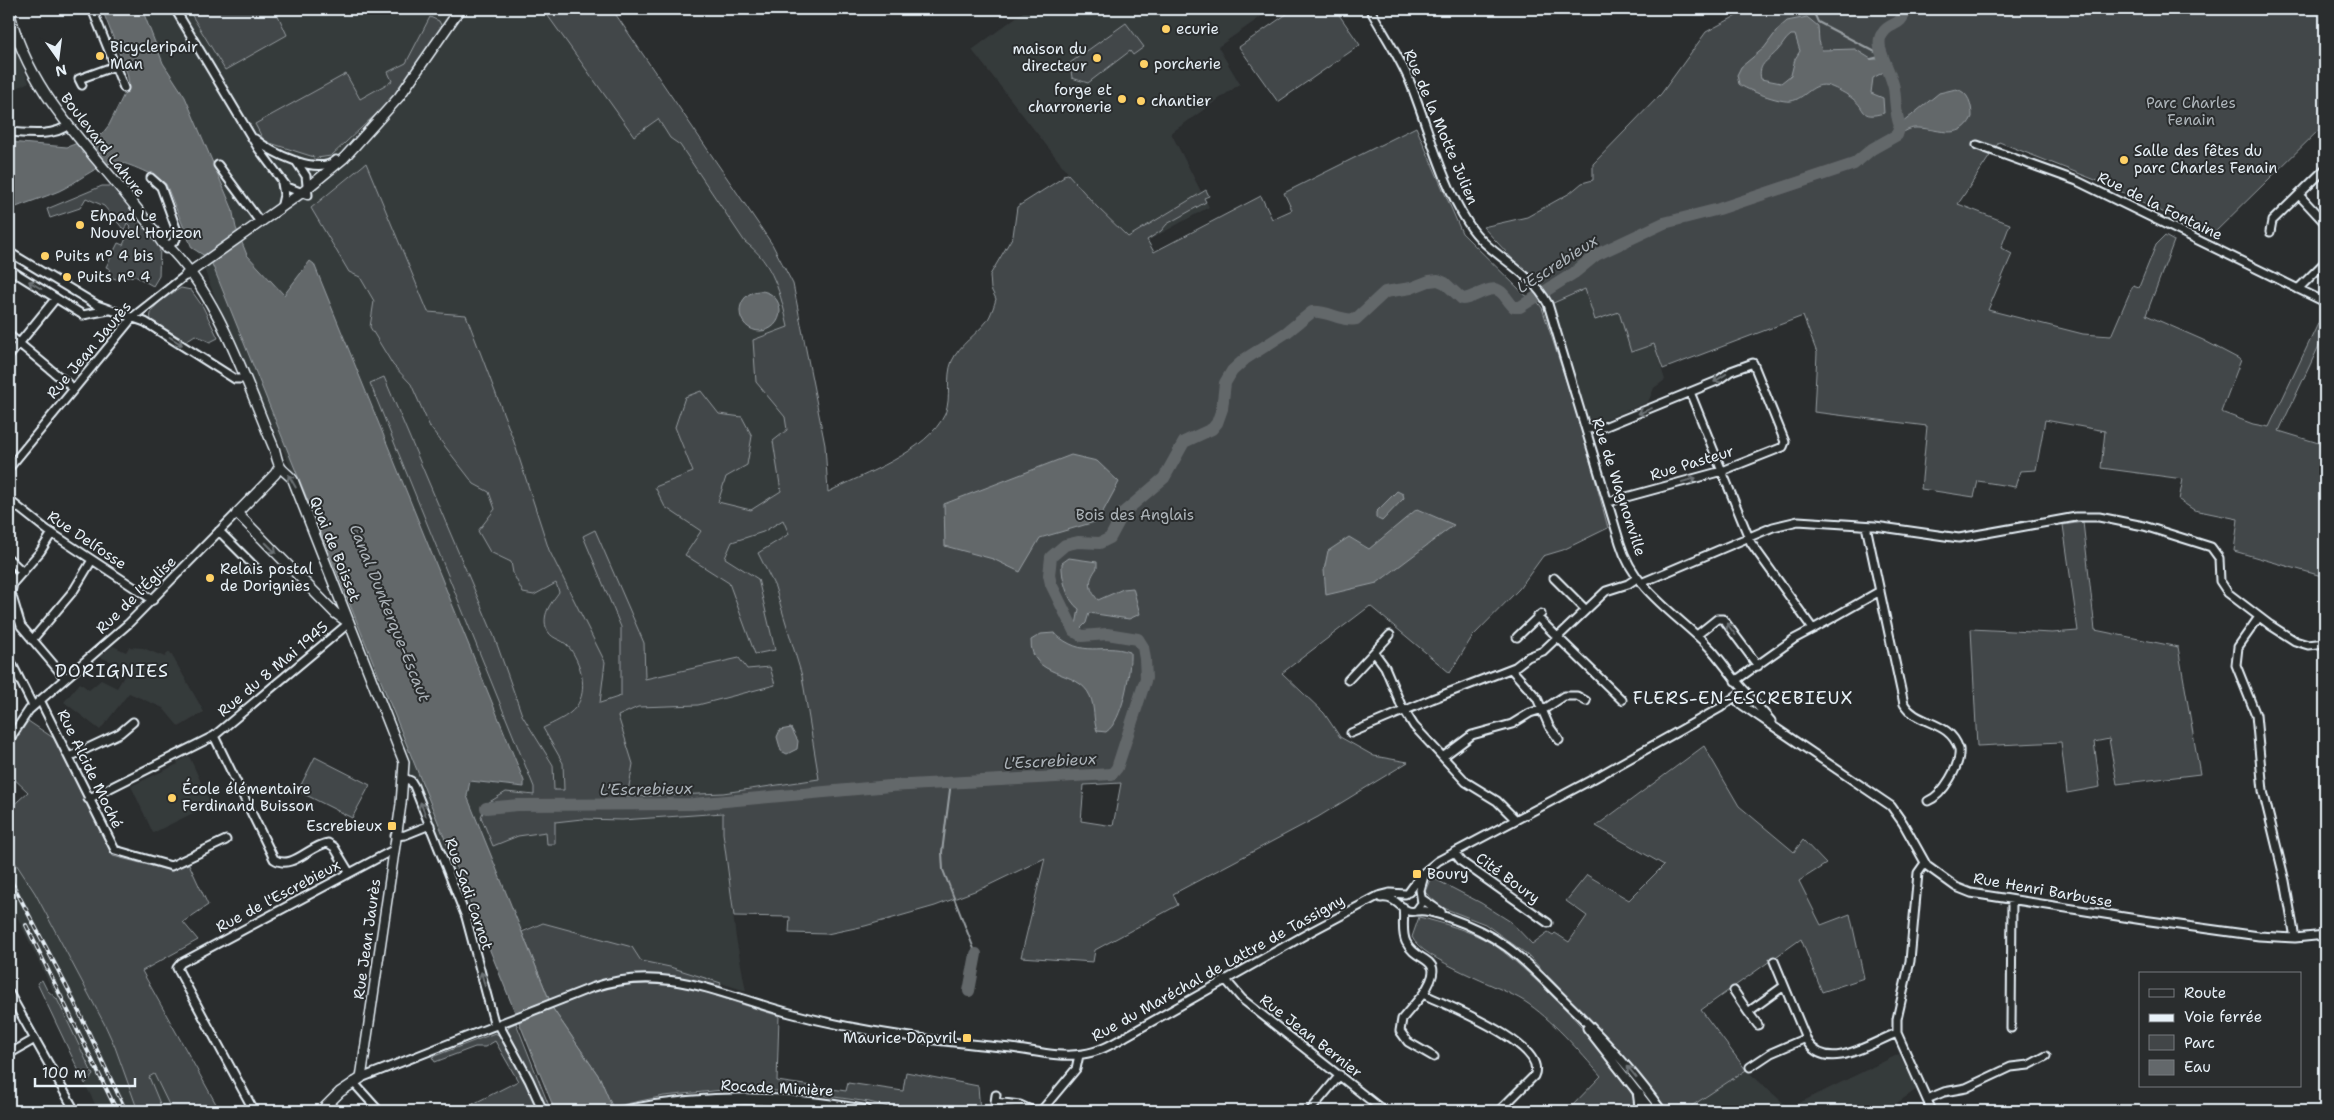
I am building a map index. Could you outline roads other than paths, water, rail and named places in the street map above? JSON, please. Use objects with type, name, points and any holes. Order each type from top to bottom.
[{"type":"highway","points":[[1639,1094],[1641,1111]]},
{"type":"highway","name":"Rocade Minière","points":[[627,1111],[714,1100],[759,1099],[810,1103],[866,1111]]},
{"type":"highway","name":"Rocade Minière","points":[[706,1111],[787,1111]]},
{"type":"main road","name":"Boulevard Lahure","points":[[10,9],[18,40],[32,73],[68,125],[188,274]]},
{"type":"main road","points":[[246,234],[260,222],[305,192],[362,140],[399,97],[460,9]]},
{"type":"main road","points":[[246,234],[351,158],[393,112],[467,9]]},
{"type":"main road","name":"Rue Jean Jaurès","points":[[188,274],[246,234]]},
{"type":"main road","name":"Quai de Boisset","points":[[188,274],[209,299],[245,378],[280,466],[293,480],[403,759],[404,778],[401,804]]},
{"type":"main road","name":"Rue de l'Église","points":[[237,513],[275,474],[280,466]]},
{"type":"main road","points":[[237,513],[335,613],[349,623]]},
{"type":"main road","name":"Rue Jean Jaurès","points":[[357,1080],[401,804]]},
{"type":"main road","points":[[322,1111],[336,1096],[357,1080]]},
{"type":"street","points":[[92,9],[124,88]]},
{"type":"street","points":[[175,9],[250,133],[281,180],[292,190],[305,192],[304,173],[296,160]]},
{"type":"street","name":"Rue de la Motte Julien","points":[[1370,9],[1407,76],[1437,157],[1468,224],[1480,237],[1523,272],[1539,289],[1544,298]]},
{"type":"street","points":[[82,85],[80,79],[115,66]]},
{"type":"street","points":[[9,132],[48,132],[63,130],[68,125]]},
{"type":"street","points":[[250,133],[268,148],[312,166],[328,165],[362,140]]},
{"type":"street","name":"Rue de la Fontaine","points":[[1977,145],[2077,181],[2325,302]]},
{"type":"street","points":[[218,165],[260,222]]},
{"type":"street","points":[[2270,232],[2272,221],[2325,169]]},
{"type":"street","points":[[151,178],[162,187],[177,231],[176,239],[167,248]]},
{"type":"street","points":[[281,180],[284,195],[281,208]]},
{"type":"street","points":[[2299,195],[2325,223]]},
{"type":"street","points":[[9,252],[109,310],[133,317],[235,379],[245,378]]},
{"type":"street","points":[[2298,289],[2325,262]]},
{"type":"street","points":[[9,269],[83,315],[109,310]]},
{"type":"street","name":"Rue Jean Jaurès","points":[[9,468],[133,317],[188,274]]},
{"type":"street","points":[[9,356],[56,298]]},
{"type":"street","name":"Rue de Wagnonville","points":[[1544,298],[1552,316],[1623,553],[1639,581],[1658,603],[1697,635],[1715,653],[1735,681],[1748,695]]},
{"type":"street","points":[[9,335],[74,389]]},
{"type":"street","name":"Rue Pasteur","points":[[1608,502],[1722,471],[1783,447],[1785,442],[1756,366],[1750,363],[1690,392]]},
{"type":"street","points":[[1586,429],[1601,428],[1690,392],[1749,537],[1813,629]]},
{"type":"street","name":"Rue Delfosse","points":[[9,500],[52,533],[153,600]]},
{"type":"street","name":"Rue de l'Église","points":[[9,740],[23,716],[33,706],[153,600],[237,513]]},
{"type":"street","points":[[1350,734],[1519,665],[1528,657],[1542,652],[1608,589],[1639,581],[1779,525],[1804,520],[1958,538],[2083,516],[2136,524],[2211,547],[2219,558],[2220,582],[2223,589],[2259,617],[2299,643],[2313,645],[2325,643]]},
{"type":"street","points":[[1866,526],[1905,706],[1914,714],[1942,727],[1954,740],[1959,749],[1957,764],[1938,794],[1928,801]]},
{"type":"street","points":[[219,532],[255,567]]},
{"type":"street","points":[[52,533],[40,552],[15,580],[11,590],[14,607],[20,623],[65,678]]},
{"type":"street","points":[[9,560],[23,572]]},
{"type":"street","points":[[32,640],[74,590],[92,560]]},
{"type":"street","points":[[9,574],[15,580]]},
{"type":"street","points":[[1554,578],[1586,610]]},
{"type":"street","points":[[1735,681],[1794,639],[1880,591]]},
{"type":"street","points":[[1517,636],[1539,615],[1557,638],[1622,700]]},
{"type":"street","points":[[2259,617],[2238,648],[2236,665],[2256,715],[2263,791],[2285,881],[2295,938]]},
{"type":"street","points":[[1697,635],[1717,618],[1722,619],[1758,666]]},
{"type":"street","name":"Rue du 8 Mai 1945","points":[[88,799],[214,736],[349,623]]},
{"type":"street","points":[[1348,680],[1390,635]]},
{"type":"street","points":[[1374,652],[1385,666],[1404,711],[1414,726],[1444,756],[1466,782],[1497,801],[1515,819]]},
{"type":"street","points":[[9,658],[33,706]]},
{"type":"street","points":[[1511,669],[1535,695],[1559,740]]},
{"type":"street","name":"Rue de Wagnonville","points":[[1735,681],[1739,699]]},
{"type":"street","points":[[1434,1057],[1408,1042],[1400,1031],[1402,1019],[1423,994],[1432,977],[1432,966],[1409,947],[1405,940],[1402,906],[1402,899],[1429,867],[1739,699],[1742,692],[1748,695],[1748,702],[1739,699]]},
{"type":"street","name":"Rue Henri Barbusse","points":[[1748,695],[1768,718],[1788,736]]},
{"type":"street","points":[[1444,756],[1477,732],[1512,724],[1542,710],[1564,696],[1577,696],[1586,701]]},
{"type":"street","name":"Rue Henri Barbusse","points":[[1739,699],[1788,736],[1891,806],[1903,823],[1925,863],[1939,876],[1965,891],[2012,900],[2242,934],[2295,938],[2325,935]]},
{"type":"street","name":"Rue Alcide Moché","points":[[40,700],[114,850],[169,866],[226,840]]},
{"type":"street","points":[[69,757],[120,733],[133,722]]},
{"type":"street","points":[[214,736],[272,857],[280,862],[290,861],[328,843],[334,847],[349,872]]},
{"type":"street","name":"Rue Sadi Carnot","points":[[404,778],[413,783],[466,917],[499,1025],[529,1080],[543,1111]]},
{"type":"street","points":[[395,836],[405,836],[430,825]]},
{"type":"street","name":"Rue de l'Escrebieux","points":[[254,1111],[177,968],[181,963],[393,850]]},
{"type":"street","name":"Cité Boury","points":[[1454,852],[1462,862],[1548,923]]},
{"type":"street","points":[[1925,863],[1918,873],[1910,961],[1897,1018],[1897,1033],[1932,1111]]},
{"type":"street","points":[[1405,940],[1406,927],[1416,911],[1422,906],[1421,883],[1429,867]]},
{"type":"street","points":[[1407,893],[1416,892],[1434,909],[1479,929],[1509,947],[1529,964],[1616,1054],[1662,1111]]},
{"type":"street","name":"Rue du Maréchal de Lattre de Tassigny","points":[[357,1080],[562,999],[615,982],[646,978],[674,980],[701,985],[791,1014],[871,1031],[979,1046],[1079,1055],[1096,1051],[1116,1042],[1225,979],[1369,901],[1384,894],[1407,893]]},
{"type":"street","name":"Rue du Maréchal de Lattre de Tassigny","points":[[1369,901],[1388,897],[1396,900],[1402,906]]},
{"type":"street","points":[[2011,1028],[2012,900]]},
{"type":"street","points":[[1402,906],[1408,911],[1428,911],[1459,921]]},
{"type":"street","points":[[1774,961],[1806,1038],[1817,1051],[1835,1056],[1897,1033]]},
{"type":"street","name":"Rue Jean Bernier","points":[[1225,979],[1248,1004],[1384,1111]]},
{"type":"street","points":[[1748,1012],[1784,986]]},
{"type":"street","points":[[1734,991],[1758,1025]]},
{"type":"street","points":[[1423,994],[1499,1031],[1534,1058],[1537,1067],[1534,1076],[1499,1111]]},
{"type":"street","points":[[10,997],[75,1111]]},
{"type":"street","points":[[1568,1004],[1652,1111]]},
{"type":"street","points":[[1750,1067],[1771,1054],[1806,1038]]},
{"type":"street","points":[[9,1054],[35,1039]]},
{"type":"street","points":[[1041,1111],[1076,1069],[1079,1055]]},
{"type":"street","points":[[1926,1100],[1948,1090],[1966,1088],[2011,1067],[2029,1065],[2046,1056]]},
{"type":"street","points":[[1310,1111],[1340,1075]]},
{"type":"street","points":[[357,1080],[379,1111]]},
{"type":"street","points":[[996,1095],[995,1102],[1020,1105],[1033,1111]]},
{"type":"water","name":"Canal Dunkerque-Escaut","points":[[102,9],[142,9],[163,63],[185,97],[232,208],[236,228],[247,255],[284,295],[310,261],[314,264],[524,781],[524,787],[470,781],[467,796],[553,1009],[600,1078],[614,1111],[555,1111],[212,264],[205,256],[192,248],[166,184],[142,170],[127,164],[109,163],[66,188],[9,210],[9,142],[67,147],[102,134],[109,125],[129,84],[127,73]]},
{"type":"water","points":[[1807,17],[1818,26],[1822,50],[1855,49],[1871,59],[1884,59],[1886,67],[1882,73],[1873,78],[1871,93],[1883,98],[1884,113],[1876,115],[1867,114],[1851,97],[1829,86],[1818,86],[1796,100],[1786,101],[1764,96],[1739,84],[1737,75],[1741,67],[1764,48],[1779,28],[1787,21]],"holes":[[[1791,35],[1795,35],[1800,51],[1795,59],[1791,75],[1781,83],[1761,79],[1761,69],[1765,62]]]},
{"type":"water","points":[[1956,89],[1967,96],[1971,108],[1972,117],[1961,130],[1946,132],[1915,128],[1897,135],[1902,123],[1939,93]]},
{"type":"water","points":[[760,291],[774,297],[780,311],[774,325],[760,331],[746,325],[740,311],[746,297]]},
{"type":"water","points":[[1071,455],[1097,461],[1119,482],[1098,521],[1040,538],[1020,572],[993,559],[945,546],[944,504]]},
{"type":"water","points":[[1397,491],[1403,494],[1404,498],[1382,521],[1376,518],[1376,512]]},
{"type":"water","points":[[1417,509],[1454,525],[1377,583],[1326,595],[1324,570],[1328,551],[1349,537],[1369,549]]},
{"type":"water","points":[[1069,558],[1097,562],[1097,568],[1090,584],[1092,592],[1098,600],[1123,589],[1133,588],[1140,614],[1129,619],[1089,613],[1086,623],[1080,629],[1076,625],[1079,609],[1068,595],[1063,575],[1062,563]]},
{"type":"water","points":[[1054,633],[1075,646],[1092,649],[1119,649],[1130,652],[1125,695],[1117,718],[1106,732],[1097,731],[1092,700],[1084,687],[1076,681],[1046,668],[1038,662],[1033,653],[1031,640],[1041,634]]},
{"type":"water","points":[[791,728],[798,741],[797,749],[787,754],[781,751],[777,737],[780,730]]},
{"type":"waterway","name":"L'Escrebieux","points":[[1815,9],[1814,13],[1818,22],[1883,56],[1871,59]]},
{"type":"waterway","name":"L'Escrebieux","points":[[486,808],[518,805],[693,804],[890,786],[1112,774],[1117,768],[1146,678],[1143,647],[1138,639],[1107,634],[1082,636],[1074,631],[1051,584],[1049,575],[1051,557],[1065,545],[1078,542],[1100,543],[1110,538],[1124,512],[1164,478],[1184,442],[1212,429],[1217,423],[1222,409],[1225,383],[1232,371],[1245,359],[1287,332],[1312,312],[1345,319],[1356,319],[1385,292],[1411,288],[1429,281],[1438,280],[1445,283],[1462,299],[1492,289],[1503,294],[1514,307],[1520,307],[1574,273],[1596,255],[1664,223],[1719,209],[1854,164],[1872,149],[1897,135],[1900,126],[1896,112],[1894,88],[1881,53],[1879,42],[1886,29],[1899,22],[1905,9]]},
{"type":"waterway","points":[[951,782],[942,852],[943,870],[976,954]]},
{"type":"waterway","points":[[969,991],[976,954]]},
{"type":"railway","points":[[9,877],[69,991],[126,1111]]},
{"type":"railway","points":[[26,925],[117,1111]]},
{"type":"place","name":"ecurie","points":[[1166,29]]},
{"type":"place","name":"Bicycleripair Man","points":[[100,56]]},
{"type":"place","name":"maison du directeur","points":[[1097,58]]},
{"type":"place","name":"porcherie","points":[[1144,64]]},
{"type":"place","name":"forge et charronerie","points":[[1122,99]]},
{"type":"place","name":"chantier","points":[[1141,101]]},
{"type":"place","name":"Salle des fêtes du parc Charles Fenain","points":[[2124,160]]},
{"type":"place","name":"Ehpad Le Nouvel Horizon","points":[[80,225]]},
{"type":"place","name":"Puits n° 4 bis","points":[[45,256]]},
{"type":"place","name":"Puits n° 4","points":[[67,277]]},
{"type":"place","name":"Relais postal de Dorignies","points":[[210,578]]},
{"type":"place","name":"École élémentaire Ferdinand Buisson","points":[[172,798]]},
{"type":"place","name":"Escrebieux","points":[[392,826]]},
{"type":"place","name":"Boury","points":[[1417,874]]},
{"type":"place","name":"Maurice Dapvril","points":[[967,1038]]},
{"type":"district","name":"DORIGNIES","points":[[112,671]]},
{"type":"district","name":"FLERS-EN-ESCREBIEUX","points":[[1743,698]]},
{"type":"park label","name":"Parc Charles Fenain","points":[[2191,112]]},
{"type":"park label","name":"Bois des Anglais","points":[[1135,515]]}]
